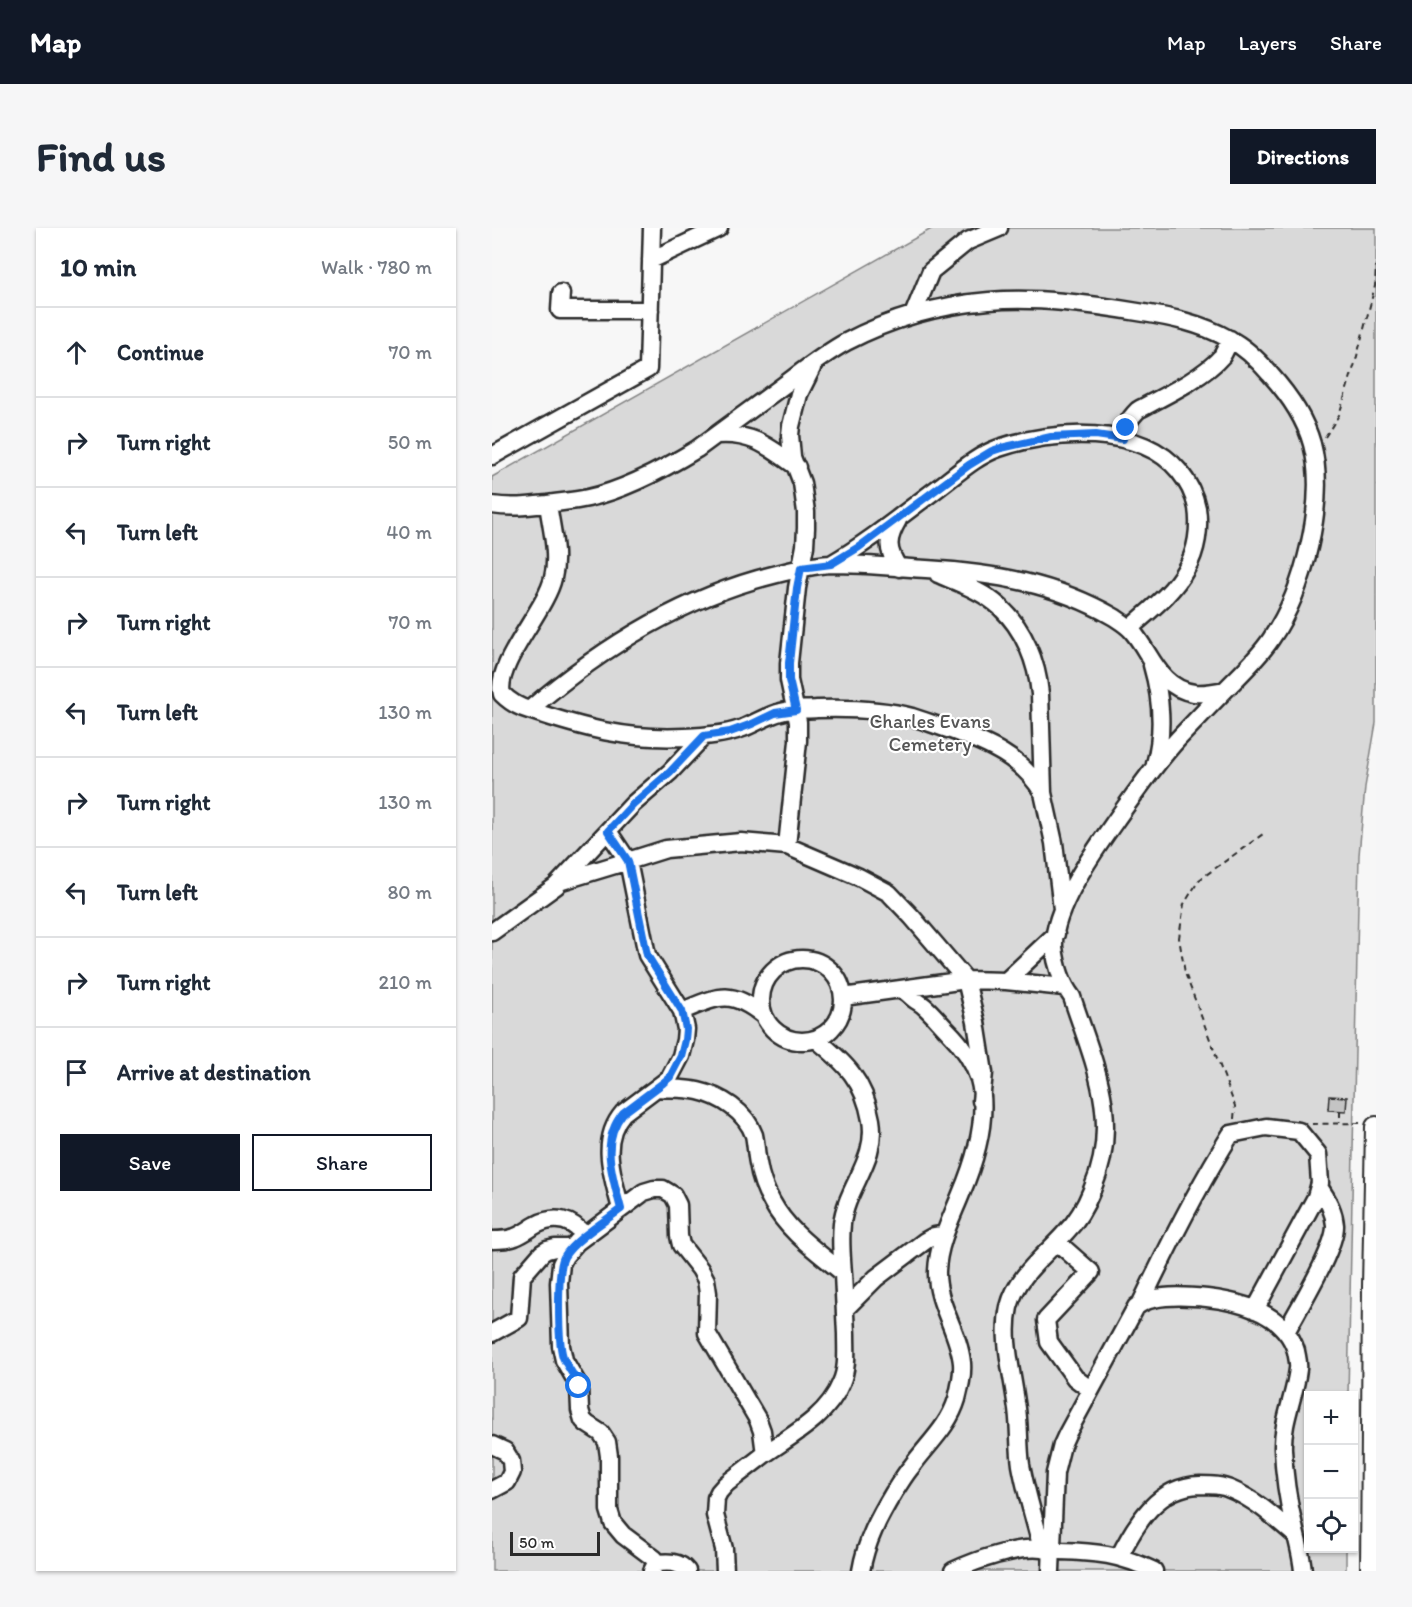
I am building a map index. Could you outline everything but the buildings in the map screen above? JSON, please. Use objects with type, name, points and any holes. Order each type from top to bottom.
[{"type":"main road","points":[[1371,1125],[1375,1210],[1371,1571]]},
{"type":"street","points":[[492,456],[648,369],[652,228]]},
{"type":"street","points":[[651,260],[719,228]]},
{"type":"street","points":[[912,315],[931,271],[968,241],[999,228]]},
{"type":"street","points":[[561,293],[560,310],[650,310]]},
{"type":"street","points":[[492,505],[522,507],[587,499],[622,488],[697,449],[815,362],[851,340],[912,315],[952,305],[991,301],[1024,300],[1106,307],[1192,323],[1230,339],[1253,356],[1286,393],[1306,428],[1313,446],[1317,474],[1317,502],[1306,555],[1293,597],[1270,641],[1258,657],[1180,736],[1104,837],[1072,889],[1062,911],[1056,934],[1054,946],[1064,987],[1072,998],[1101,1085],[1106,1124],[1099,1176],[1089,1199],[1077,1220],[1024,1276],[1009,1308],[1007,1330],[1021,1463],[1051,1571]]},
{"type":"street","points":[[1123,439],[1129,420],[1138,410],[1211,366],[1223,354],[1230,339]]},
{"type":"street","points":[[788,846],[798,741],[798,722],[789,680],[789,663],[797,588],[805,546],[806,512],[802,483],[790,448],[791,426],[799,394],[815,362]]},
{"type":"street","points":[[716,435],[732,434],[750,437],[772,449],[797,468]]},
{"type":"street","points":[[831,564],[859,547],[977,459],[1001,448],[1051,437],[1096,435],[1123,439],[1153,450],[1175,467],[1186,480],[1194,496],[1198,520],[1196,543],[1191,560],[1182,577],[1130,628]]},
{"type":"street","points":[[548,504],[555,551],[554,577],[544,600],[506,668],[501,682],[502,694],[513,704],[580,726],[633,736],[704,736],[730,732],[775,713],[796,710],[874,711],[910,717],[972,737],[1013,759],[1043,792]]},
{"type":"street","points":[[899,568],[892,558],[890,542],[892,530],[900,516]]},
{"type":"street","points":[[529,710],[562,682],[601,654],[689,603],[760,578],[801,568],[831,564],[929,569],[995,576],[1047,588],[1101,610],[1130,628],[1151,661],[1174,686],[1187,691],[1204,693],[1225,690]]},
{"type":"street","points":[[929,569],[979,592],[999,606],[1029,649],[1039,680],[1043,792],[1054,843],[1062,911]]},
{"type":"street","points":[[1151,661],[1158,691],[1160,728],[1159,746],[1153,769]]},
{"type":"street","points":[[492,932],[561,881],[633,804],[670,772],[704,736]]},
{"type":"street","points":[[608,831],[628,861],[647,955],[682,1011],[686,1029],[681,1056],[670,1077],[623,1113],[610,1137],[610,1166],[621,1209]]},
{"type":"street","points":[[561,881],[666,849],[741,842],[788,846],[859,877],[888,893],[912,917],[966,980],[976,1022],[984,1073],[980,1132],[963,1191],[945,1234],[938,1263],[938,1282],[942,1302],[958,1348],[962,1374],[957,1400],[940,1433],[910,1468],[878,1519],[861,1571]]},
{"type":"street","points":[[1006,981],[1056,934]]},
{"type":"street","points":[[794,960],[808,960],[822,964],[839,983],[843,996],[842,1011],[828,1031],[816,1039],[802,1041],[788,1039],[771,1028],[764,1016],[761,1002],[766,980],[780,965],[794,960]]},
{"type":"street","points":[[843,996],[966,980],[1006,981],[1064,987]]},
{"type":"street","points":[[900,989],[924,1006],[959,1043],[979,1078],[981,1101]]},
{"type":"street","points":[[682,1011],[720,997],[743,1001],[764,1016]]},
{"type":"street","points":[[724,1571],[724,1549],[715,1515],[718,1492],[813,1419],[835,1396],[844,1375],[846,1356],[842,1234],[844,1213],[867,1160],[871,1139],[871,1120],[862,1092],[853,1074],[837,1056],[816,1039]]},
{"type":"street","points":[[657,1088],[698,1091],[725,1101],[745,1118],[754,1135],[760,1173],[774,1206],[801,1238],[843,1273]]},
{"type":"street","points":[[1141,1303],[1201,1183],[1232,1134],[1266,1127],[1299,1131],[1318,1154],[1320,1183],[1296,1234],[1255,1310]]},
{"type":"street","points":[[1286,1332],[1335,1236],[1335,1224],[1330,1204],[1319,1186]]},
{"type":"street","points":[[687,1571],[684,1566],[672,1562],[654,1567],[655,1559],[623,1535],[613,1523],[609,1510],[607,1442],[601,1433],[584,1420],[580,1410],[579,1386],[563,1356],[561,1346],[559,1283],[561,1264],[565,1256],[585,1236],[644,1192],[663,1189],[678,1205],[681,1245],[706,1280],[707,1333],[758,1420],[765,1454]]},
{"type":"street","points":[[492,1239],[513,1238],[536,1225],[555,1220],[574,1224],[585,1236]]},
{"type":"street","points":[[845,1309],[876,1278],[925,1241],[945,1234]]},
{"type":"street","points":[[1057,1242],[1091,1272],[1046,1320],[1048,1342],[1075,1378],[1091,1390]]},
{"type":"street","points":[[492,1333],[519,1318],[522,1276],[542,1253],[555,1248],[571,1248]]},
{"type":"street","points":[[1047,1550],[1059,1454],[1067,1434],[1136,1307],[1141,1303],[1165,1297],[1200,1297],[1235,1303],[1255,1310],[1272,1318],[1292,1339],[1299,1367],[1283,1434],[1283,1466],[1287,1497],[1303,1571]]},
{"type":"street","points":[[492,1445],[505,1451],[512,1472],[507,1482],[492,1490]]},
{"type":"street","points":[[1119,1557],[1134,1530],[1154,1504],[1162,1497],[1191,1485],[1221,1486],[1236,1491],[1262,1507],[1295,1534]]},
{"type":"street","points":[[1262,1507],[1277,1504],[1287,1497]]},
{"type":"street","points":[[953,1571],[974,1562],[1024,1549],[1102,1553],[1119,1557],[1148,1570]]},
{"type":"path","points":[[1314,454],[1339,416],[1375,286],[1376,264]]},
{"type":"path","points":[[1232,1134],[1235,1106],[1185,973],[1179,938],[1184,904],[1199,880],[1263,834]]},
{"type":"path","points":[[1340,1111],[1340,1123]]},
{"type":"path","points":[[1301,1134],[1312,1124],[1371,1125]]},
{"type":"green space","name":"Charles Evans Cemetery","points":[[933,228],[1376,228],[1376,723],[1365,787],[1359,855],[1348,1391],[1304,1391],[1304,1553],[1346,1553],[1346,1571],[492,1571],[492,477]]},
{"type":"route","points":[[579,1386],[564,1360],[561,1346],[559,1283],[561,1264],[577,1242],[621,1209],[610,1166],[610,1137],[619,1117],[670,1077],[678,1063],[686,1029],[682,1011],[647,955],[628,861],[608,831],[704,736],[730,732],[775,713],[796,710],[790,690],[789,663],[801,568],[831,564],[859,547],[977,459],[992,451],[1051,437],[1096,435],[1123,439],[1126,428]]}]
